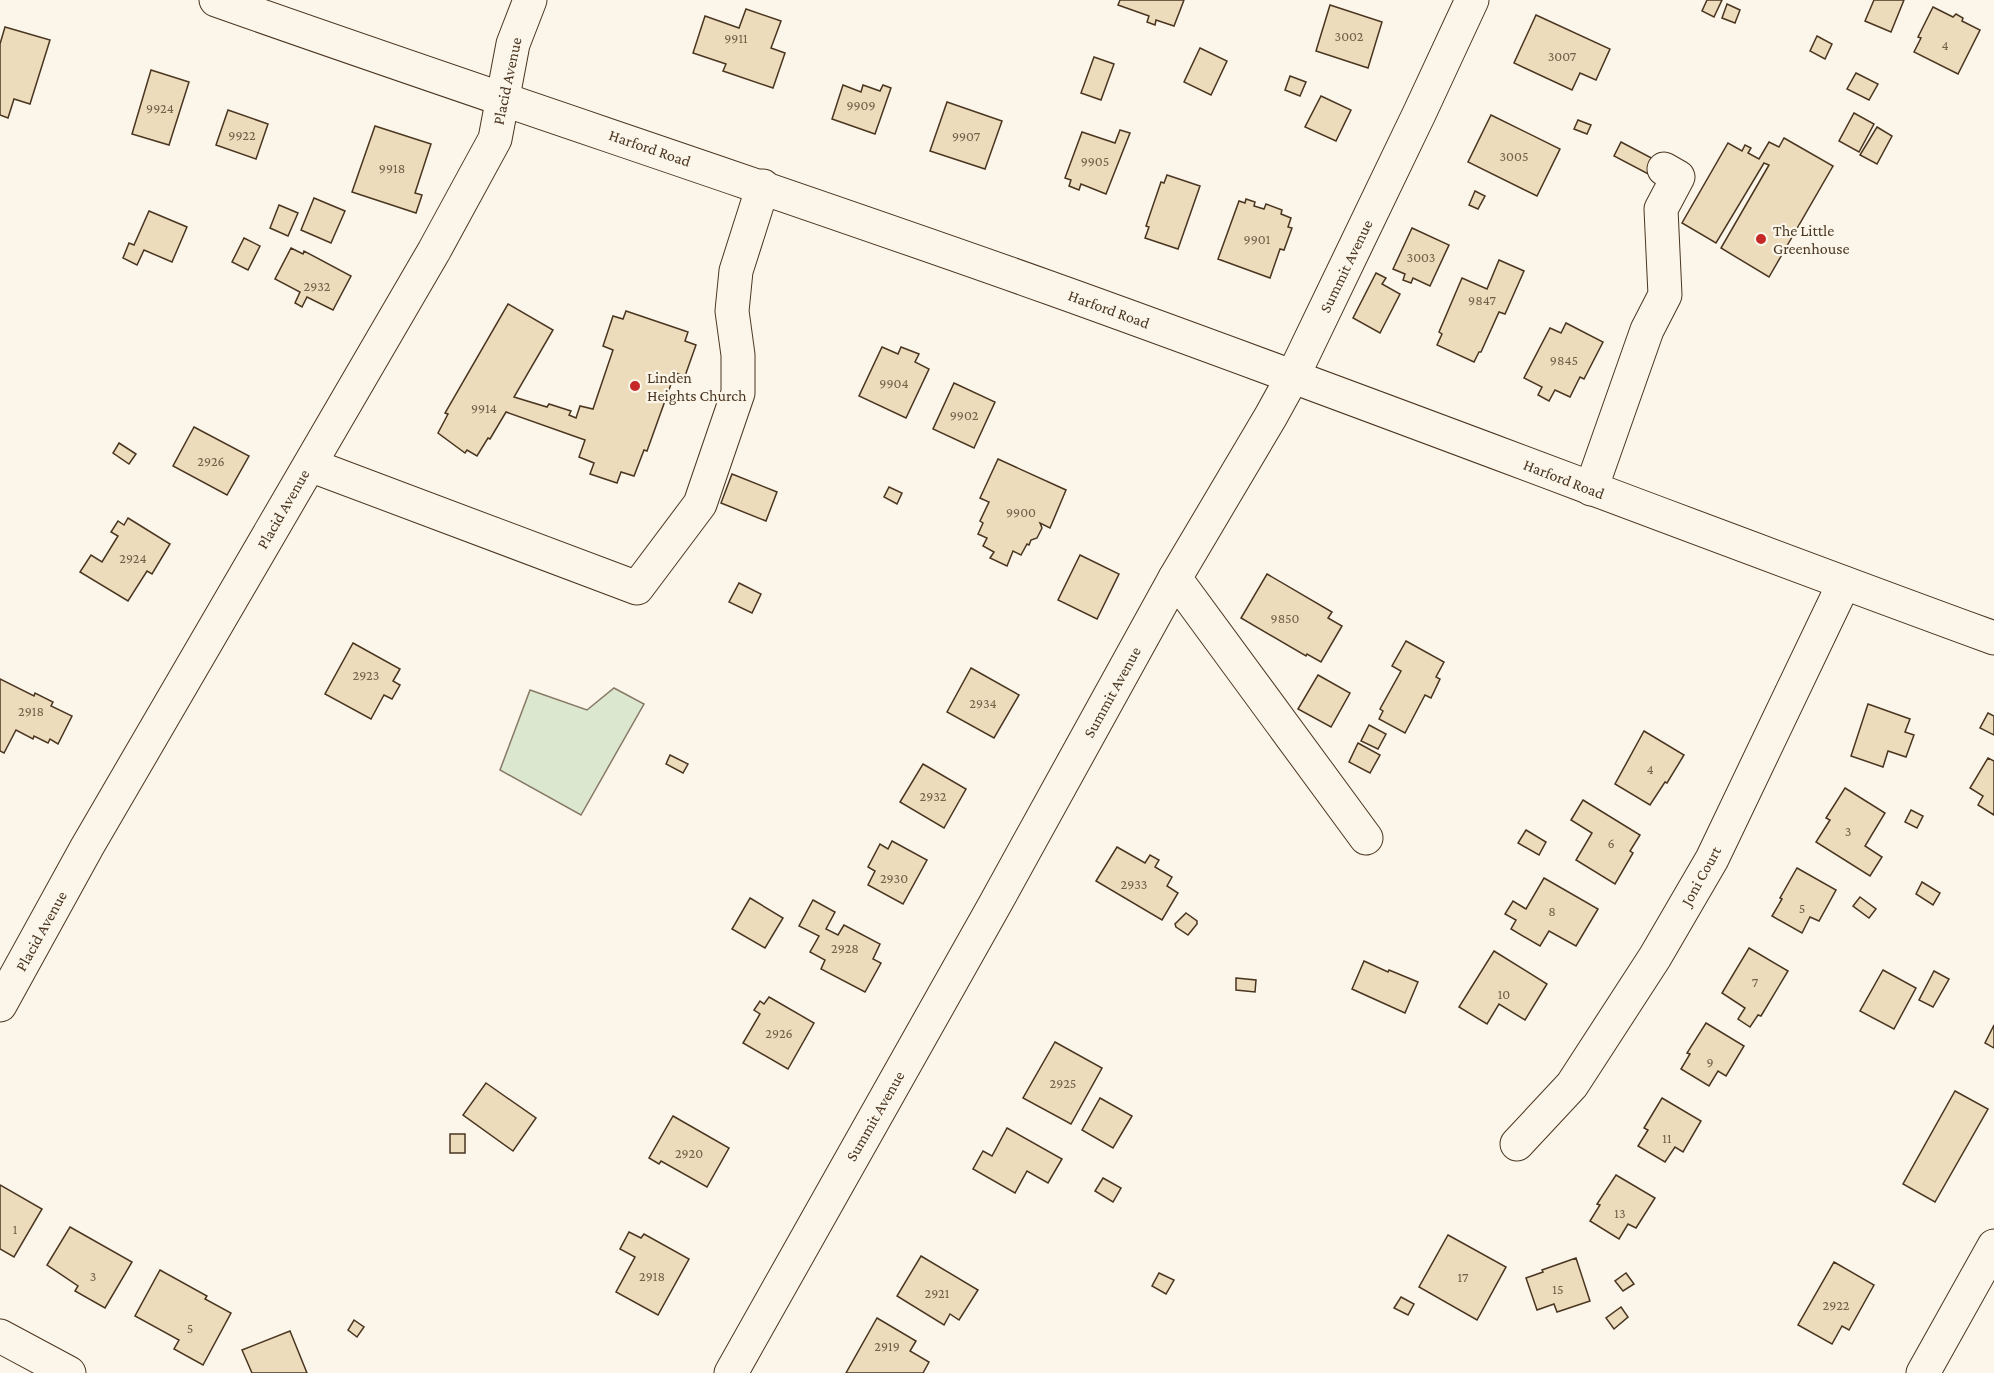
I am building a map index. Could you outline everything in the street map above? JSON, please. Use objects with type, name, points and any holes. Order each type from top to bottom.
[{"type":"street","name":"Harford Road","points":[[216,0],[763,186],[1051,288],[1994,638]]},
{"type":"street","name":"Placid Avenue","points":[[0,1005],[87,847],[434,251],[495,139],[513,44],[530,0]]},
{"type":"street","name":"Summit Avenue","points":[[731,1373],[994,906],[1175,578],[1293,376],[1472,0]]},
{"type":"street","points":[[1591,489],[1647,330],[1665,295],[1661,209],[1678,177],[1664,169]]},
{"type":"street","points":[[310,465],[637,588],[700,504],[738,393],[738,355],[732,311],[736,271],[763,186]]},
{"type":"street","points":[[1175,578],[1366,838]]},
{"type":"street","name":"Joni Court","points":[[1517,1144],[1572,1084],[1655,957],[1706,869],[1844,583]]},
{"type":"street","points":[[1923,1373],[1994,1246]]},
{"type":"street","points":[[0,1336],[69,1373]]},
{"type":"green space","points":[[614,688],[644,704],[581,815],[500,770],[530,690],[587,710]]},
{"type":"building","points":[[1120,0],[1184,0],[1174,26],[1156,20],[1155,25],[1147,22],[1149,16],[1118,5]]},
{"type":"building","points":[[1707,0],[1722,0],[1714,17],[1702,11]]},
{"type":"building","points":[[1874,0],[1904,0],[1891,32],[1865,21]]},
{"type":"building","points":[[1727,4],[1740,10],[1735,23],[1722,18]]},
{"type":"building","points":[[1330,5],[1382,22],[1368,68],[1316,51]]},
{"type":"building","points":[[1933,7],[1953,17],[1956,14],[1963,18],[1962,21],[1980,30],[1958,74],[1914,52],[1921,38],[1918,37]]},
{"type":"building","points":[[746,9],[781,21],[771,48],[785,53],[773,88],[723,71],[726,64],[693,53],[705,16],[739,28]]},
{"type":"building","points":[[1536,15],[1610,49],[1596,80],[1580,73],[1572,90],[1514,63]]},
{"type":"building","points":[[5,27],[50,40],[30,104],[14,99],[8,118],[0,115],[0,44]]},
{"type":"building","points":[[1817,36],[1832,44],[1825,59],[1810,51]]},
{"type":"building","points":[[1200,48],[1227,61],[1211,95],[1184,82]]},
{"type":"building","points":[[1094,57],[1114,64],[1101,100],[1081,93]]},
{"type":"building","points":[[151,70],[189,82],[169,145],[132,134]]},
{"type":"building","points":[[1856,73],[1878,84],[1869,100],[1847,89]]},
{"type":"building","points":[[1290,76],[1306,82],[1300,96],[1285,90]]},
{"type":"building","points":[[843,85],[861,92],[863,85],[880,91],[883,85],[891,88],[875,134],[832,119]]},
{"type":"building","points":[[1321,96],[1351,110],[1336,141],[1305,127]]},
{"type":"building","points":[[947,102],[1002,121],[985,169],[930,151]]},
{"type":"building","points":[[228,110],[268,124],[256,159],[216,145]]},
{"type":"building","points":[[1854,113],[1874,124],[1859,152],[1839,141]]},
{"type":"building","points":[[1491,115],[1560,149],[1537,196],[1468,162]]},
{"type":"building","points":[[1578,120],[1591,125],[1587,134],[1574,129]]},
{"type":"building","points":[[375,126],[431,144],[415,193],[422,195],[416,213],[352,192]]},
{"type":"building","points":[[1877,127],[1892,136],[1877,164],[1860,155]]},
{"type":"building","points":[[1120,130],[1130,133],[1106,194],[1081,184],[1079,190],[1069,186],[1071,180],[1065,178],[1082,132],[1115,143]]},
{"type":"building","points":[[1784,138],[1833,166],[1769,277],[1721,248],[1769,165],[1764,163],[1716,243],[1682,223],[1728,143],[1742,151],[1745,145],[1751,148],[1748,153],[1759,159],[1769,142],[1779,147]]},
{"type":"building","points":[[1621,142],[1661,163],[1654,177],[1614,156]]},
{"type":"building","points":[[1167,175],[1200,186],[1178,249],[1145,238],[1149,227],[1146,226],[1161,182],[1164,183]]},
{"type":"building","points":[[1475,191],[1485,196],[1478,209],[1469,205]]},
{"type":"building","points":[[314,198],[345,211],[331,243],[301,230]]},
{"type":"building","points":[[1246,199],[1255,202],[1254,206],[1264,209],[1266,204],[1282,210],[1281,214],[1291,218],[1288,227],[1292,228],[1284,250],[1280,249],[1270,278],[1218,259],[1239,201],[1245,203]]},
{"type":"building","points":[[279,205],[298,213],[288,236],[270,228]]},
{"type":"building","points":[[149,211],[187,227],[172,262],[144,250],[137,265],[123,258],[129,243],[134,245]]},
{"type":"building","points":[[1412,228],[1449,245],[1430,286],[1413,278],[1411,283],[1403,280],[1405,274],[1393,269]]},
{"type":"building","points":[[244,238],[260,246],[248,270],[232,262]]},
{"type":"building","points":[[291,248],[303,254],[304,251],[351,276],[333,310],[307,297],[302,307],[295,303],[300,292],[275,279]]},
{"type":"building","points":[[1499,260],[1524,271],[1505,314],[1499,312],[1474,362],[1437,345],[1442,334],[1439,332],[1462,278],[1487,289]]},
{"type":"building","points":[[1376,273],[1386,278],[1382,284],[1400,294],[1380,333],[1353,318]]},
{"type":"building","name":"Linden Heights Church","points":[[508,304],[553,330],[514,397],[547,407],[549,404],[571,411],[569,415],[576,418],[580,406],[593,409],[613,350],[603,346],[613,316],[623,319],[626,311],[688,332],[685,341],[696,345],[685,376],[675,373],[647,451],[644,450],[634,476],[621,472],[617,483],[590,474],[594,463],[579,457],[585,440],[506,412],[477,456],[467,450],[465,453],[438,433],[448,414],[445,413]]},
{"type":"building","points":[[1566,323],[1603,342],[1584,379],[1580,377],[1570,397],[1555,390],[1549,401],[1538,395],[1542,387],[1524,378],[1550,328],[1561,333]]},
{"type":"building","points":[[882,347],[898,354],[901,347],[919,354],[915,362],[929,369],[906,418],[859,396]]},
{"type":"building","points":[[954,383],[995,402],[974,448],[933,429]]},
{"type":"building","points":[[194,427],[249,456],[227,495],[173,466]]},
{"type":"building","points":[[119,443],[136,454],[129,464],[113,453]]},
{"type":"building","points":[[998,459],[1066,490],[1050,528],[1040,523],[1042,528],[1037,538],[1031,540],[1029,545],[1027,544],[1021,555],[1013,551],[1007,566],[990,558],[994,552],[983,546],[987,538],[978,534],[983,523],[980,521],[989,502],[980,498]]},
{"type":"building","points":[[732,474],[777,492],[766,521],[721,503]]},
{"type":"building","points":[[889,487],[902,493],[897,504],[884,497]]},
{"type":"building","points":[[128,518],[170,544],[152,574],[147,571],[128,601],[80,572],[91,555],[102,562],[118,536],[111,532],[118,521],[124,525]]},
{"type":"building","points":[[1080,555],[1119,574],[1097,619],[1058,600]]},
{"type":"building","points":[[1267,574],[1332,612],[1328,618],[1342,626],[1321,662],[1307,654],[1306,656],[1241,618]]},
{"type":"building","points":[[739,583],[761,594],[752,613],[729,602]]},
{"type":"building","points":[[1406,641],[1444,662],[1436,677],[1440,679],[1431,698],[1425,695],[1405,733],[1379,719],[1383,711],[1380,709],[1401,671],[1392,666]]},
{"type":"building","points":[[353,643],[400,669],[393,681],[400,685],[392,699],[384,695],[371,719],[325,694]]},
{"type":"building","points":[[971,668],[1019,695],[994,738],[947,712]]},
{"type":"building","points":[[1318,675],[1350,693],[1331,727],[1298,709]]},
{"type":"building","points":[[0,679],[34,696],[35,693],[53,702],[51,706],[72,716],[58,744],[50,739],[48,743],[34,736],[33,739],[16,730],[4,753],[0,751]]},
{"type":"building","points":[[1868,704],[1910,719],[1905,732],[1914,735],[1906,757],[1888,751],[1883,767],[1851,756]]},
{"type":"building","points":[[1988,713],[1994,716],[1994,735],[1980,728]]},
{"type":"building","points":[[1369,725],[1386,734],[1378,749],[1361,741]]},
{"type":"building","points":[[1644,731],[1684,755],[1650,805],[1615,784]]},
{"type":"building","points":[[1358,743],[1380,755],[1370,773],[1349,762]]},
{"type":"building","points":[[670,755],[688,764],[683,773],[666,764]]},
{"type":"building","points":[[1988,758],[1994,761],[1994,815],[1978,805],[1983,796],[1970,788]]},
{"type":"building","points":[[923,764],[966,789],[944,828],[900,802]]},
{"type":"building","points":[[1845,788],[1885,813],[1865,846],[1882,857],[1870,876],[1816,842],[1830,820],[1826,818]]},
{"type":"building","points":[[1583,800],[1640,835],[1630,851],[1633,853],[1615,884],[1576,860],[1592,833],[1571,820]]},
{"type":"building","points":[[1911,810],[1923,816],[1917,828],[1905,822]]},
{"type":"building","points":[[1526,830],[1546,842],[1539,855],[1518,843]]},
{"type":"building","points":[[892,841],[927,860],[903,904],[868,885],[875,871],[868,867],[880,844],[888,849]]},
{"type":"building","points":[[1117,847],[1145,863],[1150,855],[1159,860],[1155,867],[1172,877],[1167,886],[1178,893],[1162,920],[1096,881]]},
{"type":"building","points":[[1797,868],[1836,890],[1819,921],[1810,917],[1802,933],[1772,916]]},
{"type":"building","points":[[1544,878],[1598,909],[1576,946],[1549,931],[1540,946],[1511,929],[1516,920],[1505,914],[1513,901],[1526,909]]},
{"type":"building","points":[[1922,882],[1940,893],[1933,905],[1916,894]]},
{"type":"building","points":[[1860,897],[1876,909],[1869,918],[1853,906]]},
{"type":"building","points":[[750,898],[783,918],[765,948],[732,929]]},
{"type":"building","points":[[813,900],[835,912],[826,929],[838,935],[844,925],[880,944],[873,959],[881,963],[865,992],[821,969],[825,960],[810,952],[819,936],[799,926]]},
{"type":"building","points":[[1186,913],[1197,921],[1188,935],[1175,924]]},
{"type":"building","points":[[1749,948],[1788,971],[1761,1016],[1758,1015],[1750,1027],[1738,1019],[1745,1008],[1722,993]]},
{"type":"building","points":[[1494,951],[1547,984],[1525,1020],[1499,1004],[1487,1024],[1459,1007]]},
{"type":"building","points":[[1364,961],[1418,982],[1405,1013],[1352,989]]},
{"type":"building","points":[[1883,970],[1916,988],[1894,1029],[1860,1011]]},
{"type":"building","points":[[1934,971],[1949,979],[1933,1007],[1919,1000]]},
{"type":"building","points":[[1236,978],[1256,980],[1255,992],[1236,990]]},
{"type":"building","points":[[769,997],[814,1023],[788,1069],[743,1043],[760,1014],[754,1010],[760,1001],[764,1004]]},
{"type":"building","points":[[1706,1023],[1744,1046],[1726,1076],[1718,1071],[1709,1086],[1681,1069],[1690,1054],[1687,1053]]},
{"type":"building","points":[[1994,1025],[1994,1048],[1985,1043]]},
{"type":"building","points":[[1055,1042],[1102,1068],[1071,1124],[1023,1098]]},
{"type":"building","points":[[486,1083],[536,1118],[513,1151],[463,1115]]},
{"type":"building","points":[[1955,1091],[1988,1109],[1935,1202],[1903,1184]]},
{"type":"building","points":[[1100,1098],[1132,1116],[1113,1148],[1082,1130]]},
{"type":"building","points":[[1662,1098],[1701,1121],[1683,1152],[1675,1147],[1665,1162],[1638,1146],[1648,1130],[1644,1128]]},
{"type":"building","points":[[673,1116],[729,1148],[707,1187],[661,1161],[659,1164],[649,1158]]},
{"type":"building","points":[[1007,1128],[1062,1159],[1048,1183],[1027,1171],[1015,1193],[973,1169],[983,1151],[992,1156]]},
{"type":"building","points":[[450,1134],[465,1134],[465,1153],[450,1153]]},
{"type":"building","points":[[1616,1175],[1655,1198],[1636,1228],[1628,1224],[1619,1239],[1590,1221],[1600,1205],[1597,1204]]},
{"type":"building","points":[[1103,1178],[1121,1188],[1113,1202],[1095,1191]]},
{"type":"building","points":[[0,1185],[42,1209],[14,1257],[0,1249]]},
{"type":"building","points":[[70,1227],[132,1262],[105,1308],[75,1291],[78,1286],[47,1265]]},
{"type":"building","points":[[629,1232],[641,1238],[644,1234],[689,1259],[658,1315],[616,1292],[635,1257],[620,1249]]},
{"type":"building","points":[[1448,1235],[1506,1267],[1477,1320],[1419,1287]]},
{"type":"building","points":[[921,1256],[978,1290],[959,1320],[950,1314],[944,1325],[897,1296]]},
{"type":"building","points":[[1576,1258],[1590,1301],[1557,1312],[1554,1304],[1537,1310],[1526,1278]]},
{"type":"building","points":[[1834,1262],[1874,1285],[1849,1330],[1842,1326],[1832,1344],[1798,1325]]},
{"type":"building","points":[[160,1270],[207,1296],[205,1299],[231,1313],[203,1365],[174,1349],[179,1340],[135,1316]]},
{"type":"building","points":[[1159,1273],[1174,1280],[1166,1294],[1152,1286]]},
{"type":"building","points":[[1626,1273],[1634,1284],[1623,1291],[1615,1281]]},
{"type":"building","points":[[1401,1297],[1414,1304],[1408,1315],[1394,1308]]},
{"type":"building","points":[[1621,1307],[1628,1317],[1614,1329],[1606,1318]]},
{"type":"building","points":[[877,1318],[916,1341],[910,1351],[929,1362],[923,1373],[846,1373]]},
{"type":"building","points":[[354,1320],[364,1327],[357,1337],[348,1330]]},
{"type":"building","points":[[290,1331],[307,1373],[252,1373],[242,1350]]},
{"type":"place","name":"The Little Greenhouse","points":[[1761,239]]},
{"type":"place","name":"Linden Heights Church","points":[[635,386]]}]
